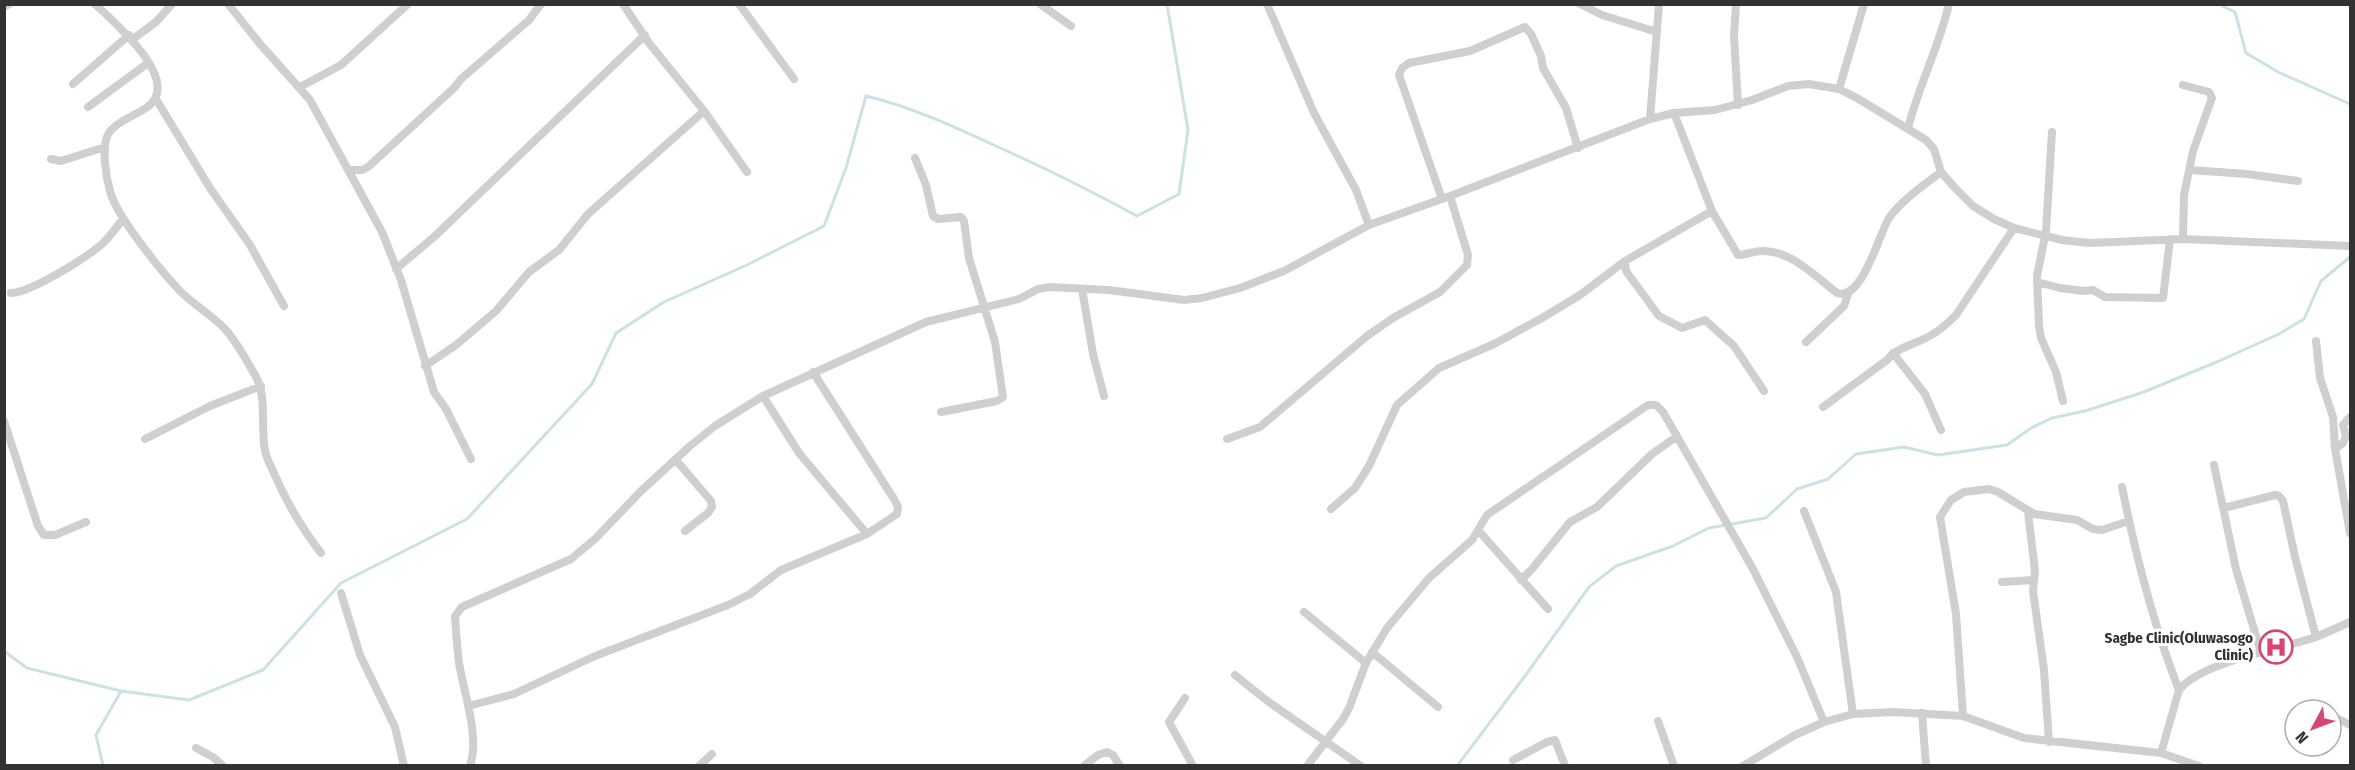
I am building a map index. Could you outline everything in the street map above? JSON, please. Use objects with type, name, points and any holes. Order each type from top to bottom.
[{"type":"street","points":[[4,7],[9,4]]},
{"type":"street","points":[[95,4],[131,37],[148,63],[157,81],[159,92],[149,106],[112,129],[107,136],[105,147],[110,193],[123,219],[180,291],[225,328],[261,386],[265,452],[298,523],[321,553]]},
{"type":"street","points":[[73,84],[131,37],[156,22],[172,4]]},
{"type":"street","points":[[228,4],[261,45],[300,87],[318,113],[332,143],[349,170],[382,232],[396,268],[434,392],[446,409],[471,459]]},
{"type":"street","points":[[300,87],[341,65],[408,4]]},
{"type":"street","points":[[349,170],[362,170],[368,167],[461,79],[529,20],[541,4]]},
{"type":"street","points":[[623,4],[747,172]]},
{"type":"street","points":[[739,4],[794,79]]},
{"type":"street","points":[[1040,4],[1071,26]]},
{"type":"street","points":[[1267,4],[1314,113],[1356,190],[1369,225]]},
{"type":"street","points":[[1580,4],[1602,15],[1657,32]]},
{"type":"street","points":[[1650,119],[1659,4]]},
{"type":"street","points":[[1736,4],[1734,36],[1737,105]]},
{"type":"street","points":[[1839,89],[1864,4]]},
{"type":"street","points":[[1908,128],[1917,94],[1941,34],[1950,4]]},
{"type":"street","points":[[1227,439],[1260,427],[1367,336],[1393,318],[1440,292],[1467,265],[1468,255],[1399,75],[1402,68],[1409,63],[1470,51],[1525,27],[1531,34],[1541,56],[1543,68],[1566,108],[1578,148]]},
{"type":"street","points":[[396,268],[435,236],[645,35]]},
{"type":"street","points":[[88,106],[148,63]]},
{"type":"street","points":[[470,765],[474,755],[456,632],[456,616],[462,607],[572,559],[596,538],[640,492],[715,426],[763,396],[926,322],[1019,298],[1038,289],[1083,289],[1184,300],[1202,298],[1240,288],[1284,271],[1369,225],[1446,198],[1650,119],[1674,113],[1715,110],[1737,105],[1788,86],[1809,84],[1839,89],[1926,140],[1934,149],[1941,172],[1973,206],[2014,228],[2062,240],[2090,243],[2183,239],[2350,246]]},
{"type":"street","points":[[2183,239],[2184,195],[2193,151],[2212,98],[2209,92],[2184,85]]},
{"type":"street","points":[[156,99],[210,188],[250,244],[284,306]]},
{"type":"street","points":[[425,366],[456,345],[496,310],[537,265],[559,250],[588,214],[704,111]]},
{"type":"street","points":[[1674,113],[1712,211],[1738,255],[1759,251],[1780,254],[1804,267],[1837,293],[1848,294]]},
{"type":"street","points":[[2052,132],[2045,234],[2038,263],[2037,282],[2041,338],[2056,372],[2063,401]]},
{"type":"street","points":[[51,159],[60,161],[105,147]]},
{"type":"street","points":[[915,158],[926,185],[933,216],[938,219],[961,217],[964,221],[969,258],[995,342],[1003,397],[997,401],[941,412]]},
{"type":"street","points":[[2190,170],[2298,181]]},
{"type":"street","points":[[1806,342],[1844,306],[1848,294],[1866,270],[1889,218],[1919,189],[1941,172]]},
{"type":"street","points":[[1332,509],[1355,488],[1369,466],[1396,405],[1439,368],[1494,344],[1542,318],[1580,295],[1625,261],[1712,211]]},
{"type":"street","points":[[11,292],[30,288],[92,251],[102,244],[123,219]]},
{"type":"street","points":[[1823,407],[1887,360],[1893,353],[1944,327],[1956,315],[2014,228]]},
{"type":"street","points":[[2037,282],[2072,290],[2093,290],[2105,297],[2163,298],[2170,239]]},
{"type":"street","points":[[1625,261],[1626,271],[1659,316],[1682,328],[1705,320],[1734,346],[1764,391]]},
{"type":"street","points":[[1083,289],[1086,321],[1104,396]]},
{"type":"street","points":[[2316,340],[2320,378],[2333,417],[2335,449],[2350,532]]},
{"type":"street","points":[[1893,353],[1925,394],[1941,430]]},
{"type":"street","points":[[468,705],[514,694],[587,660],[728,605],[750,594],[781,570],[867,534],[897,514],[898,507],[813,372]]},
{"type":"street","points":[[145,439],[227,398],[261,386]]},
{"type":"street","points":[[763,396],[800,453],[867,534]]},
{"type":"street","points":[[1307,765],[1327,741],[1349,708],[1366,663],[1387,628],[1429,578],[1467,546],[1487,515],[1648,405],[1656,405],[1663,412],[1753,569],[1797,657],[1824,722]]},
{"type":"street","points":[[2335,449],[2343,443],[2346,436],[2343,424],[2350,417]]},
{"type":"street","points":[[4,421],[38,526],[44,535],[55,535],[87,522]]},
{"type":"street","points":[[1521,580],[1570,522],[1597,507],[1652,454],[1676,437]]},
{"type":"street","points":[[676,460],[711,501],[712,507],[708,513],[685,531]]},
{"type":"street","points":[[2214,465],[2236,569],[2261,653]]},
{"type":"street","points":[[2122,487],[2147,599],[2163,650],[2179,690]]},
{"type":"street","points":[[1963,716],[1956,614],[1940,516],[1951,500],[1964,492],[1989,489],[1998,492],[2028,512],[2077,520],[2093,529],[2102,530],[2129,521]]},
{"type":"street","points":[[2224,508],[2275,495],[2280,496],[2316,637]]},
{"type":"street","points":[[1804,512],[1836,592],[1853,714]]},
{"type":"street","points":[[2028,512],[2035,571],[2033,591],[2044,670],[2049,742]]},
{"type":"street","points":[[1478,530],[1548,609]]},
{"type":"street","points":[[2002,582],[2034,580]]},
{"type":"street","points":[[341,593],[360,655],[394,727],[404,765]]},
{"type":"street","points":[[1304,612],[1366,663]]},
{"type":"street","points":[[2161,753],[2179,690],[2185,682],[2261,653],[2316,637],[2350,621]]},
{"type":"street","points":[[1372,652],[1438,707]]},
{"type":"street","points":[[1235,675],[1266,700],[1361,765]]},
{"type":"street","points":[[1185,698],[1169,722],[1193,765]]},
{"type":"street","points":[[1743,765],[1795,735],[1824,722],[1853,714],[1922,713],[1963,716],[2024,738],[2161,753],[2199,765]]},
{"type":"street","points":[[1922,713],[1926,765]]},
{"type":"street","points":[[1658,721],[1674,765]]},
{"type":"street","points":[[1513,760],[1547,742],[1555,741],[1565,765]]},
{"type":"street","points":[[196,748],[223,765]]},
{"type":"street","points":[[1084,765],[1098,755],[1107,752],[1113,755],[1120,765]]},
{"type":"street","points":[[699,765],[712,754]]},
{"type":"waterway","points":[[4,651],[27,668],[121,691],[189,700],[263,670],[341,583],[467,519],[592,384],[616,333],[664,302],[747,265],[824,226],[846,168],[866,96],[917,112],[966,132],[1051,171],[1137,216],[1179,194],[1188,130],[1167,4]]},
{"type":"waterway","points":[[2218,4],[2235,12],[2246,53],[2278,72],[2350,104]]},
{"type":"waterway","points":[[1457,766],[1589,587],[1616,566],[1673,546],[1709,528],[1766,518],[1797,489],[1828,479],[1856,454],[1904,447],[1938,455],[2007,445],[2031,428],[2052,418],[2085,411],[2144,392],[2219,361],[2279,334],[2304,319],[2321,281],[2350,257]]},
{"type":"waterway","points":[[103,766],[96,735],[121,691]]},
{"type":"place","name":"Sagbe Clinic(Oluwasogo Clinic)","points":[[2276,647]]}]
